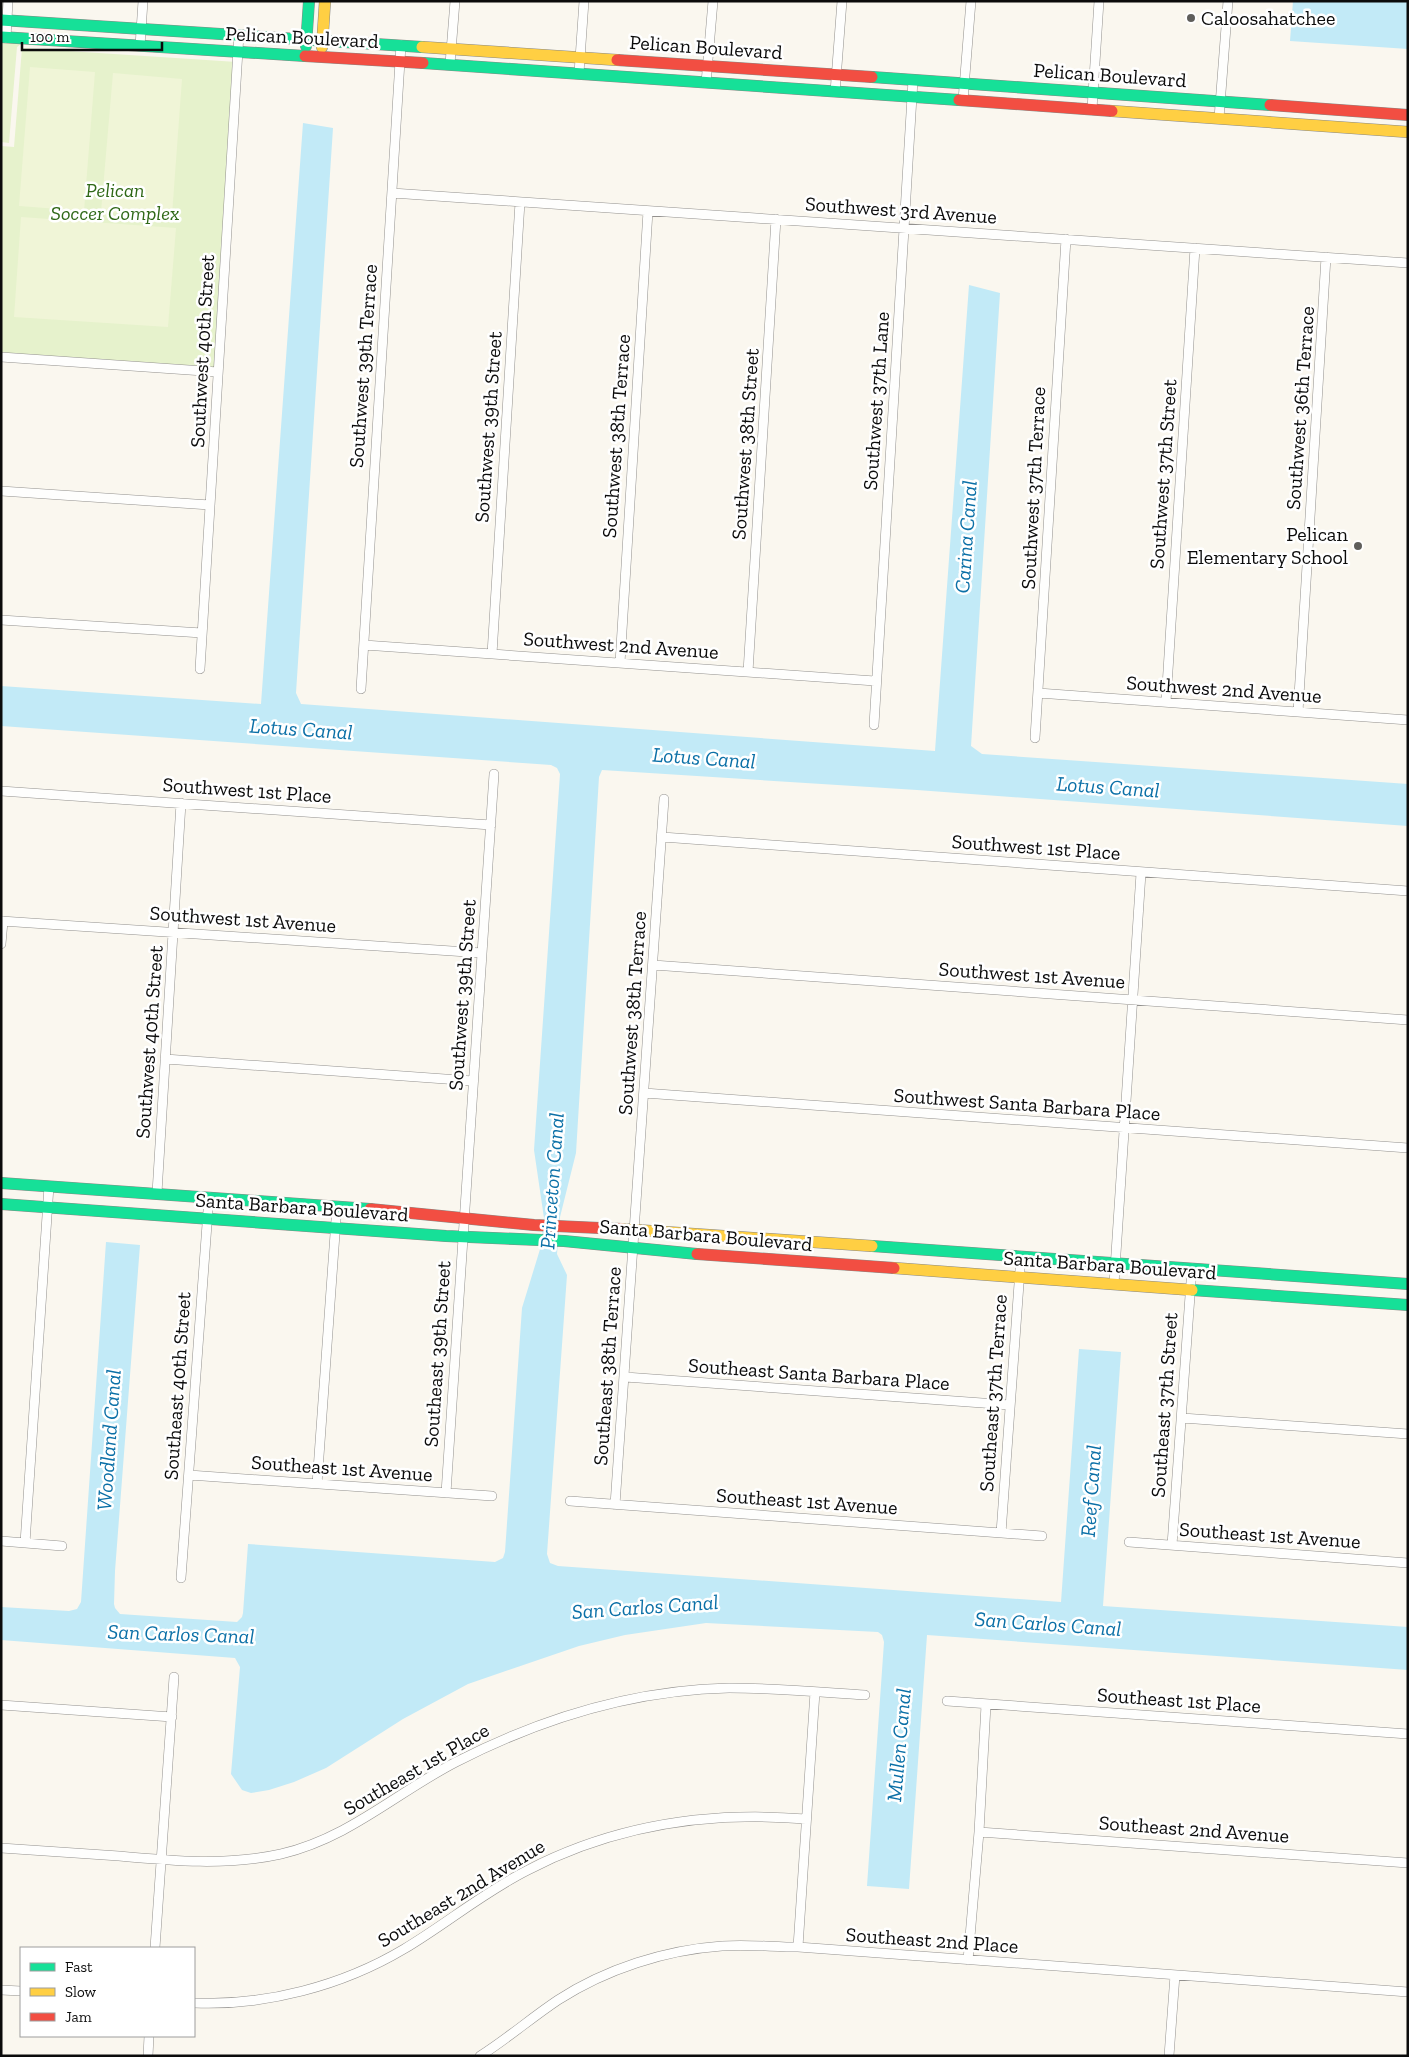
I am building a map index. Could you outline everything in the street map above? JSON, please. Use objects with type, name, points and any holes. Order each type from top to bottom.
[{"type":"street","points":[[4,37],[4,20],[8,1]]},
{"type":"street","points":[[140,46],[143,1]]},
{"type":"street","points":[[306,56],[309,1]]},
{"type":"street","points":[[321,57],[325,1]]},
{"type":"street","points":[[450,64],[455,1]]},
{"type":"street","points":[[579,73],[584,1]]},
{"type":"street","points":[[706,83],[713,1]]},
{"type":"street","points":[[835,92],[842,1]]},
{"type":"street","points":[[963,100],[971,1]]},
{"type":"street","points":[[1092,109],[1099,1]]},
{"type":"street","points":[[1218,118],[1228,1]]},
{"type":"street","name":"Pelican Boulevard","points":[[4,20],[306,38],[1408,115]]},
{"type":"street","name":"Southwest 40th Street","points":[[200,669],[238,34]]},
{"type":"street","name":"Pelican Boulevard","points":[[4,37],[450,64],[1408,132]]},
{"type":"street","name":"Southwest 39th Terrace","points":[[361,689],[401,45]]},
{"type":"street","name":"Southwest 37th Lane","points":[[874,725],[875,681],[913,80]]},
{"type":"street","name":"Southwest 3rd Avenue","points":[[392,193],[1408,263]]},
{"type":"street","name":"Southwest 39th Street","points":[[492,654],[520,202]]},
{"type":"street","name":"Southwest 38th Terrace","points":[[620,663],[648,210]]},
{"type":"street","name":"Southwest 38th Street","points":[[748,672],[776,219]]},
{"type":"street","name":"Southwest 37th Terrace","points":[[1035,738],[1066,239]]},
{"type":"street","name":"Southwest 37th Street","points":[[1166,702],[1195,248]]},
{"type":"street","name":"Southwest 36th Terrace","points":[[1298,712],[1326,257]]},
{"type":"street","points":[[1,357],[218,372]]},
{"type":"street","points":[[1,491],[210,505]]},
{"type":"street","points":[[1,620],[202,633]]},
{"type":"street","name":"Southwest 2nd Avenue","points":[[364,644],[875,681]]},
{"type":"street","name":"Southwest 2nd Avenue","points":[[1038,693],[1408,720]]},
{"type":"street","name":"Southwest 39th Street","points":[[465,1217],[494,774]]},
{"type":"street","name":"Southwest 1st Place","points":[[1,791],[491,825]]},
{"type":"street","name":"Southwest 38th Terrace","points":[[634,1229],[664,799]]},
{"type":"street","name":"Southwest 40th Street","points":[[157,1194],[182,803]]},
{"type":"street","name":"Southwest 1st Place","points":[[662,838],[1408,892]]},
{"type":"street","points":[[1114,1284],[1141,873]]},
{"type":"street","points":[[1,944],[2,921]]},
{"type":"street","name":"Southwest 1st Avenue","points":[[2,921],[482,953]]},
{"type":"street","name":"Southwest 1st Avenue","points":[[653,965],[1408,1020]]},
{"type":"street","points":[[165,1059],[474,1081]]},
{"type":"street","name":"Southwest Santa Barbara Place","points":[[644,1093],[1408,1148]]},
{"type":"street","name":"Santa Barbara Boulevard","points":[[1,1184],[337,1206],[534,1225],[634,1229],[1408,1284]]},
{"type":"street","points":[[25,1543],[49,1186]]},
{"type":"street","name":"Southeast 40th Street","points":[[181,1578],[209,1197]]},
{"type":"street","name":"Santa Barbara Boulevard","points":[[1,1204],[336,1228],[564,1241],[839,1264],[1408,1305]]},
{"type":"street","points":[[317,1484],[337,1206]]},
{"type":"street","name":"Southeast 39th Street","points":[[446,1493],[462,1236],[465,1217]]},
{"type":"street","name":"Southeast 38th Terrace","points":[[615,1504],[634,1229]]},
{"type":"street","points":[[839,1264],[840,1243]]},
{"type":"street","name":"Southeast 37th Terrace","points":[[1001,1533],[1021,1256]]},
{"type":"street","name":"Southeast 37th Street","points":[[1172,1545],[1192,1268]]},
{"type":"street","points":[[1386,1303],[1388,1282]]},
{"type":"street","name":"Southeast Santa Barbara Place","points":[[625,1377],[1010,1405]]},
{"type":"street","points":[[1182,1418],[1408,1434]]},
{"type":"street","name":"Southeast 1st Avenue","points":[[189,1475],[492,1496]]},
{"type":"street","name":"Southeast 1st Avenue","points":[[570,1501],[1042,1536]]},
{"type":"street","points":[[1,1542],[62,1546]]},
{"type":"street","name":"Southeast 1st Avenue","points":[[1129,1542],[1408,1563]]},
{"type":"street","points":[[155,1947],[174,1677]]},
{"type":"street","name":"Southeast 1st Place","points":[[1,1848],[202,1862],[238,1860],[281,1854],[320,1841],[368,1818],[445,1769],[481,1749],[544,1724],[596,1708],[651,1696],[716,1689],[756,1688],[865,1695]]},
{"type":"street","points":[[798,1947],[815,1692]]},
{"type":"street","name":"Southeast 1st Place","points":[[947,1700],[986,1705],[1408,1734]]},
{"type":"street","points":[[1,1705],[172,1717]]},
{"type":"street","points":[[968,1960],[979,1832],[986,1705]]},
{"type":"street","name":"Southeast 2nd Avenue","points":[[195,2003],[256,2000],[311,1988],[344,1978],[405,1949],[494,1889],[526,1870],[560,1854],[614,1835],[672,1822],[714,1818],[749,1816],[806,1819]]},
{"type":"street","name":"Southeast 2nd Avenue","points":[[979,1832],[1408,1863]]},
{"type":"street","name":"Southeast 2nd Place","points":[[480,2056],[573,1991],[606,1975],[640,1962],[677,1952],[722,1946],[798,1947],[1408,1992]]},
{"type":"street","points":[[1169,2056],[1175,1974]]},
{"type":"street","points":[[1,1990],[20,1991]]},
{"type":"street","points":[[148,2056],[149,2037]]},
{"type":"green space","points":[[1,42],[235,56],[21,44],[17,47],[9,143],[1,142]]},
{"type":"green space","name":"Pelican Soccer Complex","points":[[22,48],[237,62],[218,372],[1,357],[1,146],[14,147]]},
{"type":"green space","points":[[30,67],[95,72],[84,211],[19,206]]},
{"type":"green space","points":[[113,73],[182,79],[172,215],[101,212]]},
{"type":"green space","points":[[21,217],[176,228],[168,327],[14,317]]},
{"type":"water","points":[[1293,1],[1408,1],[1408,49],[1290,41]]},
{"type":"water","points":[[303,123],[333,128],[296,693],[301,704],[935,751],[969,285],[1000,293],[971,746],[982,754],[1408,784],[1408,826],[917,790],[602,770],[599,777],[576,1153],[560,1217],[557,1254],[567,1275],[547,1554],[550,1563],[558,1566],[1061,1602],[1079,1349],[1121,1352],[1103,1606],[1408,1627],[1408,1670],[927,1635],[909,1889],[867,1886],[884,1642],[882,1635],[878,1632],[706,1623],[625,1635],[579,1646],[468,1684],[403,1719],[326,1768],[294,1782],[269,1790],[251,1793],[242,1790],[231,1774],[240,1667],[235,1658],[1,1640],[1,1607],[69,1611],[77,1609],[81,1602],[106,1242],[140,1245],[115,1571],[114,1604],[120,1614],[237,1622],[243,1613],[248,1544],[495,1562],[503,1558],[505,1552],[522,1308],[541,1246],[544,1218],[534,1150],[560,774],[557,768],[551,765],[1,726],[1,686],[261,704]]},
{"type":"traffic: fast","points":[[306,46],[309,1]]},
{"type":"traffic: fast","points":[[1,20],[422,47]]},
{"type":"traffic: fast","points":[[1,37],[305,56]]},
{"type":"traffic: fast","points":[[423,63],[959,100]]},
{"type":"traffic: fast","points":[[872,77],[1270,105]]},
{"type":"traffic: fast","points":[[1,1183],[370,1209]]},
{"type":"traffic: fast","points":[[1,1204],[446,1236],[564,1241],[697,1254]]},
{"type":"traffic: fast","points":[[872,1246],[1408,1284]]},
{"type":"traffic: fast","points":[[1192,1290],[1408,1305]]},
{"type":"traffic: slow","points":[[322,47],[325,1]]},
{"type":"traffic: slow","points":[[422,47],[617,60]]},
{"type":"traffic: slow","points":[[1112,111],[1408,132]]},
{"type":"traffic: slow","points":[[622,1229],[872,1246]]},
{"type":"traffic: slow","points":[[894,1268],[1192,1290]]},
{"type":"traffic: jam","points":[[305,56],[423,63]]},
{"type":"traffic: jam","points":[[617,60],[872,77]]},
{"type":"traffic: jam","points":[[959,100],[1112,111]]},
{"type":"traffic: jam","points":[[1270,105],[1408,115]]},
{"type":"traffic: jam","points":[[370,1209],[534,1225],[622,1229]]},
{"type":"traffic: jam","points":[[697,1254],[894,1268]]},
{"type":"place","name":"Caloosahatchee","points":[[1191,18]]},
{"type":"place","name":"Pelican Elementary School","points":[[1358,546]]},
{"type":"water label","name":"Carina Canal","points":[[966,537]]},
{"type":"water label","name":"Lotus Canal","points":[[301,729]]},
{"type":"water label","name":"Lotus Canal","points":[[704,758]]},
{"type":"water label","name":"Lotus Canal","points":[[1108,787]]},
{"type":"water label","name":"Princeton Canal","points":[[552,1181]]},
{"type":"water label","name":"Woodland Canal","points":[[109,1440]]},
{"type":"water label","name":"Reef Canal","points":[[1091,1491]]},
{"type":"water label","name":"San Carlos Canal","points":[[645,1607]]},
{"type":"water label","name":"San Carlos Canal","points":[[1048,1624]]},
{"type":"water label","name":"San Carlos Canal","points":[[181,1634]]},
{"type":"water label","name":"Mullen Canal","points":[[899,1745]]}]
